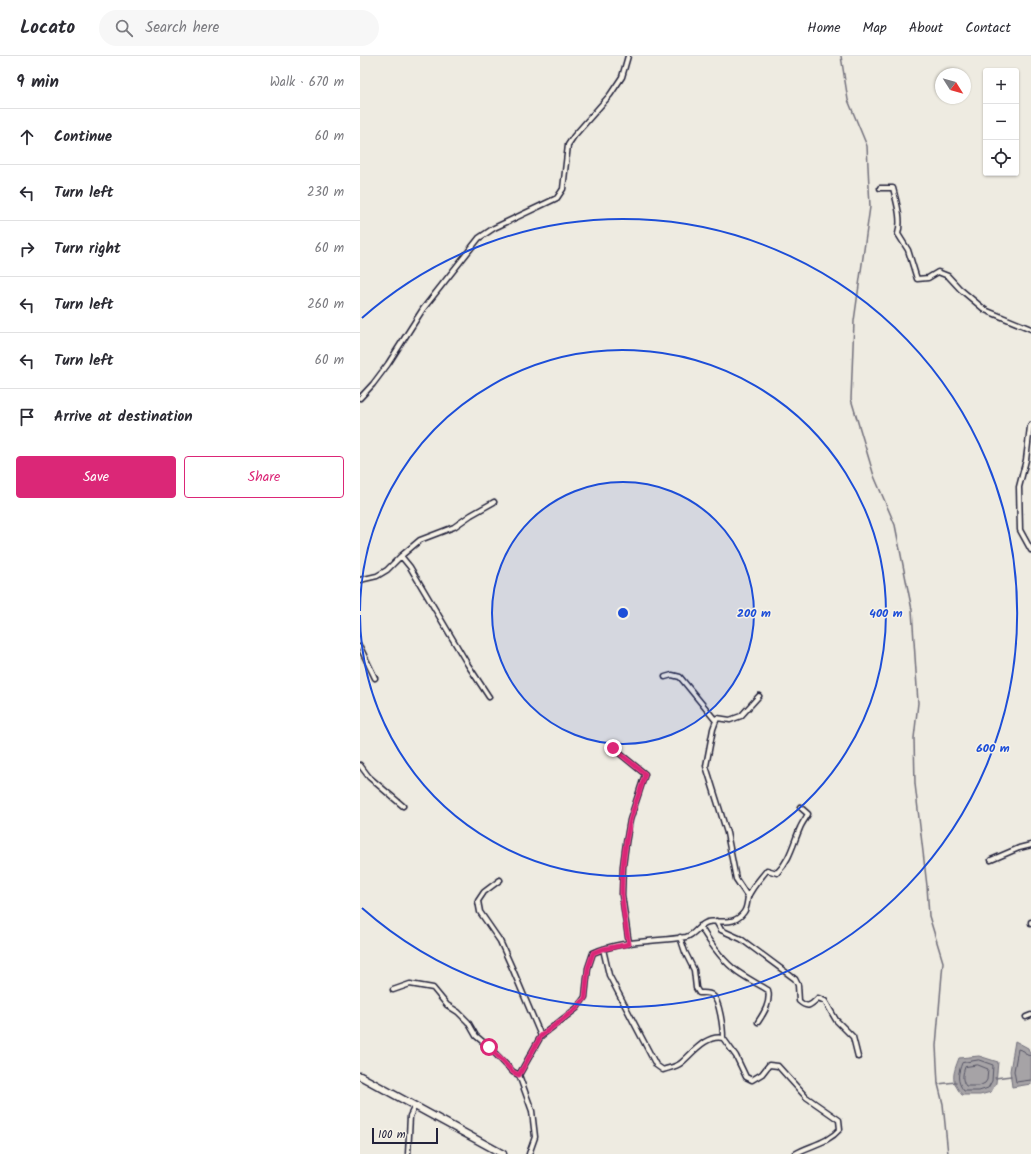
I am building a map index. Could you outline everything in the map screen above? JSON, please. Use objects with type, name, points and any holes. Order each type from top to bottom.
[{"type":"main road","points":[[360,1076],[503,1154]]},
{"type":"street","points":[[360,398],[388,364],[423,309],[479,238],[494,228],[557,198],[563,189],[568,145],[610,95],[622,77],[628,56]]},
{"type":"street","points":[[880,188],[893,188],[898,204],[901,224],[898,234],[908,250],[917,279],[928,278],[938,272],[948,276],[960,289],[985,310],[1031,329]]},
{"type":"street","points":[[1031,425],[1026,460],[1019,487],[1020,530],[1031,550]]},
{"type":"street","points":[[360,580],[377,576],[387,570],[420,540],[454,527],[478,510],[494,502]]},
{"type":"street","points":[[401,556],[410,567],[468,665],[490,697]]},
{"type":"street","points":[[360,647],[375,678]]},
{"type":"street","points":[[665,677],[672,675],[680,677],[716,721]]},
{"type":"street","points":[[748,897],[736,879],[727,833],[706,766],[717,718],[730,720],[741,716],[759,696]]},
{"type":"street","points":[[613,748],[645,774],[630,820],[623,866],[622,894],[629,944]]},
{"type":"street","points":[[360,765],[369,777],[403,806]]},
{"type":"street","points":[[519,1075],[541,1036],[577,1008],[585,998],[588,968],[593,953],[603,949],[636,942],[688,936],[703,923],[716,921],[728,923],[745,911],[748,897],[758,881],[768,870],[777,873],[783,867],[791,852],[800,827],[808,814],[800,807]]},
{"type":"street","points":[[991,860],[1019,848],[1031,845]]},
{"type":"street","points":[[500,880],[481,896],[478,901],[480,912],[500,941],[541,1036]]},
{"type":"street","points":[[716,921],[721,930],[741,939],[795,979],[798,985],[799,1001],[801,1003],[807,1006],[811,1005],[818,998],[825,1001],[836,1020],[853,1037],[858,1057]]},
{"type":"street","points":[[700,926],[708,939],[736,971],[768,990],[770,996],[767,1006],[758,1022]]},
{"type":"street","points":[[680,937],[685,952],[694,970],[696,988],[699,994],[710,993],[714,996],[717,1002],[723,1038],[736,1056],[746,1077],[752,1080],[762,1074],[769,1065],[778,1066],[806,1097],[839,1120],[840,1129],[828,1139],[816,1146],[804,1149],[795,1154]]},
{"type":"street","points":[[603,949],[609,975],[656,1065],[663,1070],[680,1065],[698,1046],[719,1037],[723,1038]]},
{"type":"street","points":[[393,990],[410,984],[433,988],[447,1005],[458,1012],[468,1022],[476,1036],[513,1072],[519,1075],[532,1111],[535,1137],[529,1154]]},
{"type":"street","points":[[1026,1017],[1031,1014]]},
{"type":"street","points":[[408,1154],[410,1116],[415,1106]]},
{"type":"water","points":[[1015,1041],[1028,1048],[1031,1056],[1031,1084],[1012,1087],[1010,1071]]},
{"type":"water","points":[[979,1056],[998,1062],[996,1083],[991,1092],[980,1095],[962,1095],[954,1081],[955,1068],[959,1058]]},
{"type":"waterway","points":[[841,56],[848,100],[867,146],[870,207],[854,321],[851,399],[874,476],[895,525],[912,610],[918,703],[914,738],[915,784],[929,916],[943,962],[936,1046],[938,1084],[943,1104],[948,1154]]},
{"type":"waterway","points":[[995,1078],[1011,1076]]},
{"type":"waterway","points":[[938,1084],[956,1082]]},
{"type":"route","points":[[489,1047],[513,1072],[519,1075],[541,1036],[577,1008],[585,998],[588,968],[593,953],[603,949],[629,944],[622,894],[623,866],[630,820],[645,774],[613,748]]}]
